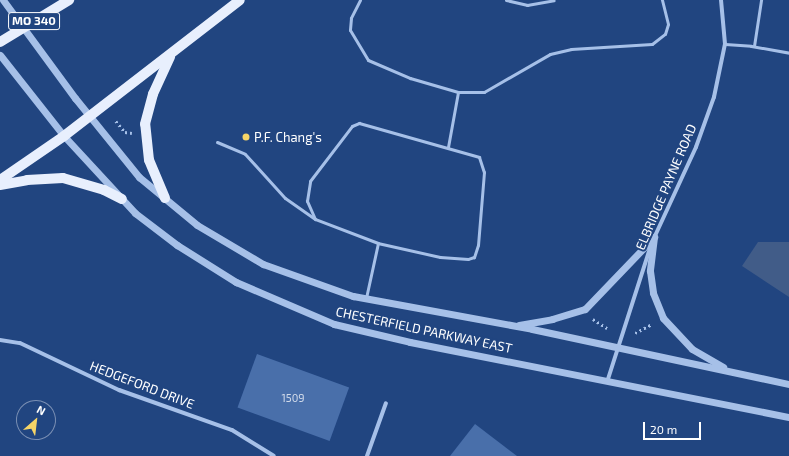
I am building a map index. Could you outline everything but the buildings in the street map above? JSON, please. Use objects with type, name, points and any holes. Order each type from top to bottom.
[{"type":"main road","name":"MO 340","points":[[0,42],[69,0]]},
{"type":"main road","points":[[0,180],[64,136],[240,0]]},
{"type":"main road","points":[[165,198],[149,160],[145,124],[153,94],[172,54]]},
{"type":"main road","points":[[0,185],[27,180],[63,178],[104,190],[122,199]]},
{"type":"street","name":"CHESTERFIELD PARKWAY EAST","points":[[3,0],[138,177],[197,225],[263,264],[366,298],[514,326],[789,384]]},
{"type":"street","name":"ELBRIDGE PAYNE ROAD","points":[[608,380],[617,347],[654,237],[696,147],[714,97],[725,44],[720,0]]},
{"type":"street","name":"CHESTERFIELD PARKWAY EAST","points":[[0,55],[64,136],[135,213],[177,245],[236,282],[334,324],[410,342],[789,417]]},
{"type":"street","points":[[514,326],[552,319],[585,309],[654,237]]},
{"type":"street","points":[[654,237],[650,271],[653,293],[663,318],[692,349],[729,371]]},
{"type":"street","name":"HEDGEFORD DRIVE","points":[[0,340],[20,343],[119,390],[232,430],[274,456]]},
{"type":"street","points":[[367,456],[386,403]]},
{"type":"lane","points":[[360,0],[351,18],[350,30],[368,60],[410,78],[458,92],[484,92],[550,54],[570,49],[652,44],[665,34],[668,24],[662,0]]},
{"type":"lane","points":[[506,0],[527,5],[554,0]]},
{"type":"lane","points":[[754,46],[761,0]]},
{"type":"lane","points":[[725,44],[754,46],[789,53]]},
{"type":"lane","points":[[448,147],[458,92]]},
{"type":"lane","points":[[217,142],[245,154],[285,198],[315,219],[378,243],[440,257],[468,259],[474,257],[478,245],[483,165],[479,157],[359,123],[352,126],[310,181],[307,201],[315,219]]},
{"type":"lane","points":[[366,298],[378,243]]},
{"type":"path","points":[[116,120],[125,132],[134,134]]},
{"type":"path","points":[[590,318],[607,328]]},
{"type":"path","points":[[635,333],[653,323]]},
{"type":"water","points":[[758,242],[789,242],[789,297],[742,266]]},
{"type":"place","name":"P.F. Chang's","points":[[246,137]]}]
